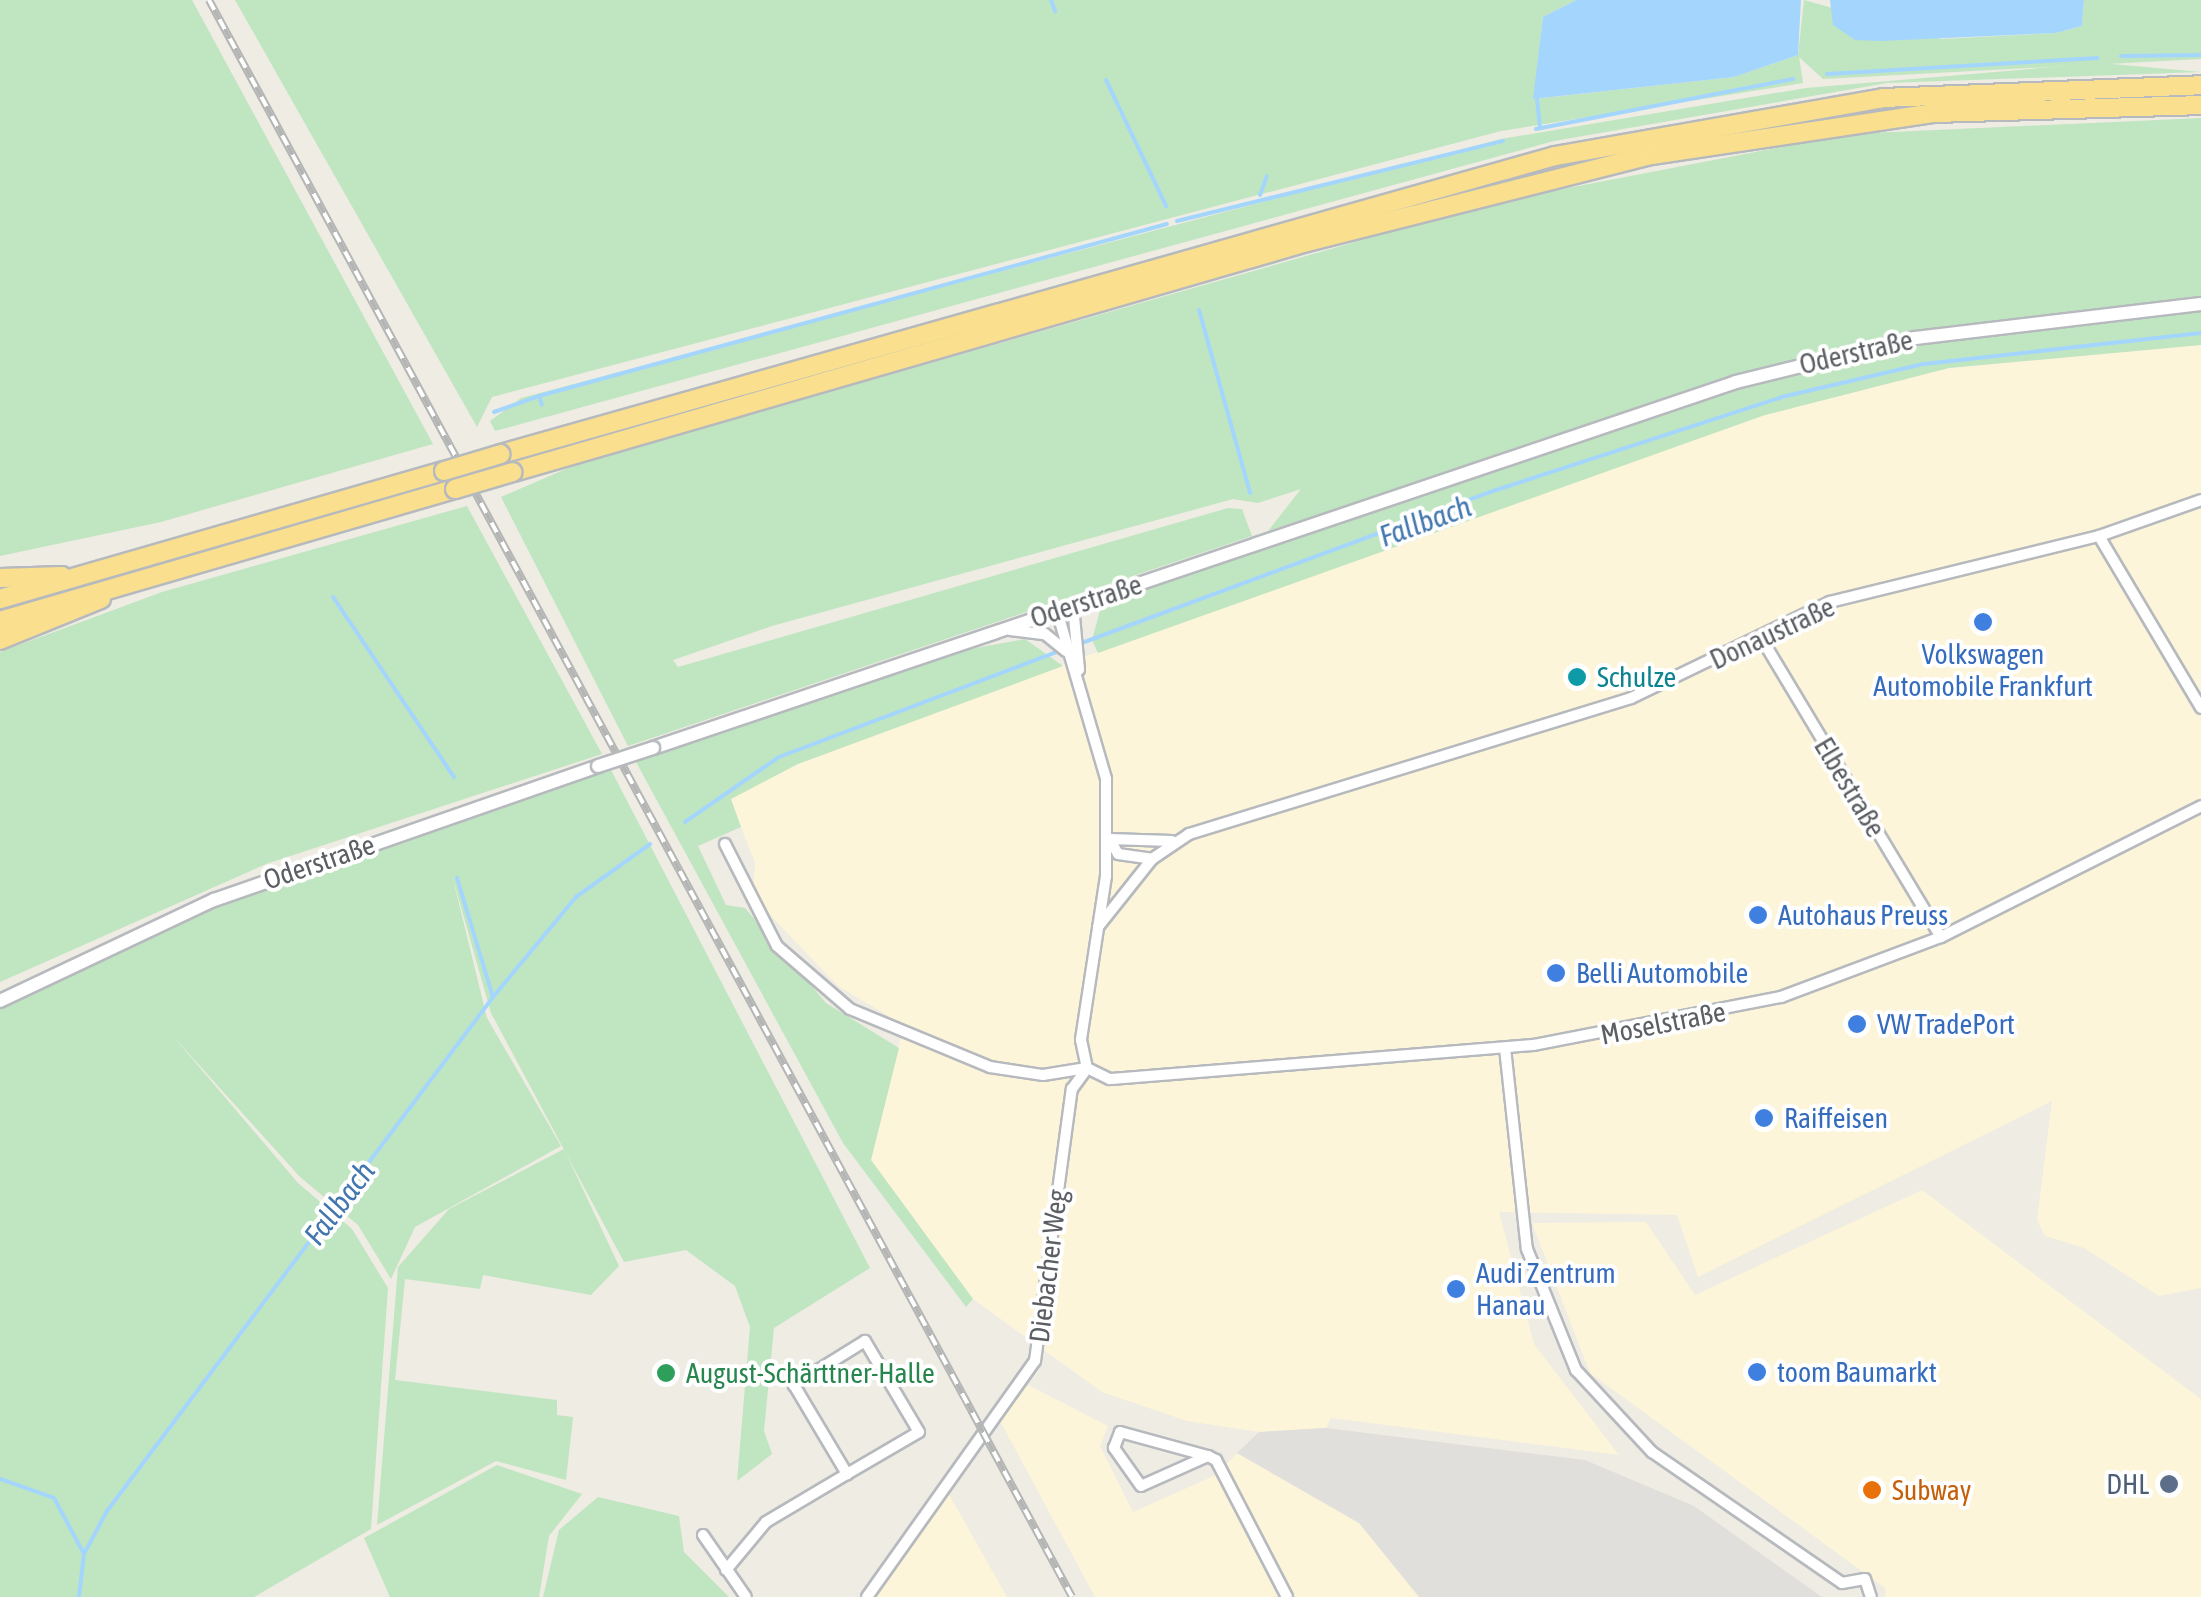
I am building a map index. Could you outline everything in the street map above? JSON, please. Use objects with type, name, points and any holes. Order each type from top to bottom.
[{"type":"highway","points":[[0,599],[1590,149],[1884,98],[2201,85]]},
{"type":"highway","points":[[0,620],[1307,242],[1634,160],[1934,113],[2201,105]]},
{"type":"highway","points":[[0,578],[78,576]]},
{"type":"highway","points":[[0,640],[138,581]]},
{"type":"street","name":"Oderstraße","points":[[0,1000],[214,900],[598,766],[1776,371],[1994,324],[2201,304]]},
{"type":"street","name":"Donaustraße","points":[[1095,932],[1152,858],[1178,840],[1630,698],[1830,602],[2099,536],[2201,500]]},
{"type":"street","points":[[2099,536],[2201,708]]},
{"type":"street","points":[[1073,606],[1078,634],[1074,652],[1102,750],[1109,839],[1081,1040],[1087,1068]]},
{"type":"street","points":[[1057,612],[1061,640]]},
{"type":"street","points":[[1001,630],[1061,640],[1074,652]]},
{"type":"street","name":"Elbestraße","points":[[1760,636],[1941,937]]},
{"type":"street","name":"Moselstraße","points":[[726,844],[777,946],[850,1009],[990,1066],[1043,1075],[1087,1068],[1110,1079],[1200,1078],[1505,1048],[1763,1002],[1941,937],[2201,806]]},
{"type":"street","points":[[1109,839],[1118,854],[1152,858]]},
{"type":"street","name":"Donaustraße","points":[[1109,839],[1178,840]]},
{"type":"street","points":[[1505,1048],[1528,1249],[1576,1370],[1652,1452],[1842,1583],[1864,1580],[1871,1597]]},
{"type":"street","name":"Diebacher Weg","points":[[867,1597],[1035,1361],[1072,1089],[1087,1068]]},
{"type":"street","points":[[726,1570],[766,1522],[919,1432],[865,1342],[794,1386],[847,1474]]},
{"type":"street","points":[[1208,1456],[1141,1486],[1114,1448],[1120,1432],[1208,1456],[1228,1476],[1287,1597]]},
{"type":"street","points":[[703,1534],[746,1597]]},
{"type":"street","points":[[1840,1597],[1842,1583]]},
{"type":"shaded area","points":[[2201,345],[2201,1288],[2159,1296],[2084,1248],[2045,1236],[2037,1220],[2052,1101],[1698,1277],[1677,1215],[1499,1212],[1534,1344],[1619,1455],[1331,1418],[1326,1428],[1259,1432],[1187,1421],[1102,1392],[973,1299],[871,1160],[904,1025],[838,986],[769,914],[753,891],[755,863],[730,799],[798,764],[1297,577],[1765,415],[1949,368]]},
{"type":"shaded area","points":[[1922,1190],[2201,1399],[2201,1597],[1885,1597],[1885,1588],[1590,1373],[1532,1223],[1646,1222],[1695,1295]]},
{"type":"shaded area","points":[[1028,1385],[1108,1426],[1100,1446],[1133,1512],[1216,1475],[1237,1453],[1359,1523],[1419,1597],[1095,1597],[1000,1421]]},
{"type":"shaded area","points":[[1326,1428],[1585,1460],[1694,1506],[1822,1597],[1419,1597],[1359,1523],[1237,1453],[1259,1432]]},
{"type":"shaded area","points":[[946,1489],[1007,1597],[872,1597]]},
{"type":"green space","points":[[0,0],[192,0],[433,444],[161,522],[0,556]]},
{"type":"green space","points":[[235,0],[1576,0],[1543,17],[1534,99],[1734,77],[1798,55],[1804,0],[1942,39],[2056,33],[2082,26],[2084,0],[2201,0],[2201,59],[1823,79],[1799,57],[1803,83],[1501,131],[492,397],[477,427]]},
{"type":"green space","points":[[2101,63],[2201,72],[1887,83],[1554,141],[495,431],[490,421],[521,398],[1501,139],[1806,88]]},
{"type":"green space","points":[[2201,118],[2201,296],[1877,338],[1268,531],[1301,489],[1258,503],[1233,499],[772,626],[673,660],[678,667],[1228,508],[1242,509],[1252,536],[628,746],[501,497],[582,462],[1496,202],[1849,134]]},
{"type":"green space","points":[[2201,309],[2201,345],[1949,368],[1765,415],[1098,653],[1092,640],[1102,603],[1738,387],[1916,342]]},
{"type":"green space","points":[[467,506],[602,754],[266,864],[0,982],[0,652],[162,592]]},
{"type":"green space","points":[[1025,639],[1063,666],[798,764],[731,799],[741,827],[698,846],[726,905],[745,908],[826,1003],[899,1048],[871,1160],[973,1299],[966,1307],[843,1143],[636,762],[944,654]]},
{"type":"green space","points":[[611,770],[870,1268],[774,1328],[764,1431],[772,1454],[737,1481],[750,1327],[735,1286],[686,1250],[624,1262],[491,1013],[452,875],[487,1018],[561,1146],[415,1227],[391,1279],[358,1225],[300,1177],[172,1035],[298,1183],[352,1229],[388,1288],[371,1529],[254,1597],[0,1597],[0,1007],[215,908]]},
{"type":"green space","points":[[564,1149],[619,1266],[591,1295],[483,1275],[480,1289],[405,1279],[395,1380],[557,1400],[557,1415],[573,1417],[566,1480],[496,1461],[377,1525],[398,1267],[449,1209]]},
{"type":"green space","points":[[497,1465],[582,1494],[549,1536],[539,1597],[390,1597],[364,1538]]},
{"type":"green space","points":[[598,1497],[679,1516],[684,1552],[729,1597],[543,1597],[559,1530]]},
{"type":"water","points":[[1576,0],[1801,0],[1798,55],[1734,77],[1533,99],[1543,17]]},
{"type":"water","points":[[1830,0],[2084,0],[2082,26],[2056,33],[1881,41],[1855,40],[1833,25]]},
{"type":"waterway","points":[[1051,0],[1055,11]]},
{"type":"waterway","points":[[2121,56],[2201,55]]},
{"type":"waterway","points":[[1827,74],[2098,58]]},
{"type":"waterway","points":[[1536,129],[1793,79]]},
{"type":"waterway","points":[[1106,80],[1166,206]]},
{"type":"waterway","points":[[1537,99],[1540,128]]},
{"type":"waterway","points":[[1177,221],[1503,141]]},
{"type":"waterway","points":[[1260,195],[1267,176]]},
{"type":"waterway","points":[[539,396],[1167,224]]},
{"type":"waterway","points":[[1199,310],[1250,493]]},
{"type":"waterway","name":"Fallbach","points":[[1079,644],[1493,491],[1786,396],[1924,364],[2201,333]]},
{"type":"waterway","points":[[494,412],[539,396],[542,405]]},
{"type":"waterway","points":[[333,597],[454,777]]},
{"type":"waterway","name":"Fallbach","points":[[685,822],[779,757],[1060,651]]},
{"type":"waterway","name":"Fallbach","points":[[79,1597],[84,1554],[107,1511],[493,997],[576,897],[650,844]]},
{"type":"waterway","points":[[457,878],[493,997]]},
{"type":"waterway","points":[[0,1479],[54,1498],[83,1552]]},
{"type":"railway","points":[[209,0],[1072,1597]]},
{"type":"place","name":"Volkswagen Automobile Frankfurt","points":[[1983,622]]},
{"type":"place","name":"Schulze","points":[[1577,677]]},
{"type":"place","name":"Autohaus Preuss","points":[[1758,915]]},
{"type":"place","name":"Belli Automobile","points":[[1556,973]]},
{"type":"place","name":"VW TradePort","points":[[1857,1024]]},
{"type":"place","name":"Raiffeisen","points":[[1764,1118]]},
{"type":"place","name":"Audi Zentrum Hanau","points":[[1456,1289]]},
{"type":"place","name":"toom Baumarkt","points":[[1757,1372]]},
{"type":"place","name":"August-Schärttner-Halle","points":[[666,1373]]},
{"type":"place","name":"DHL","points":[[2169,1484]]},
{"type":"place","name":"Subway","points":[[1872,1490]]}]
